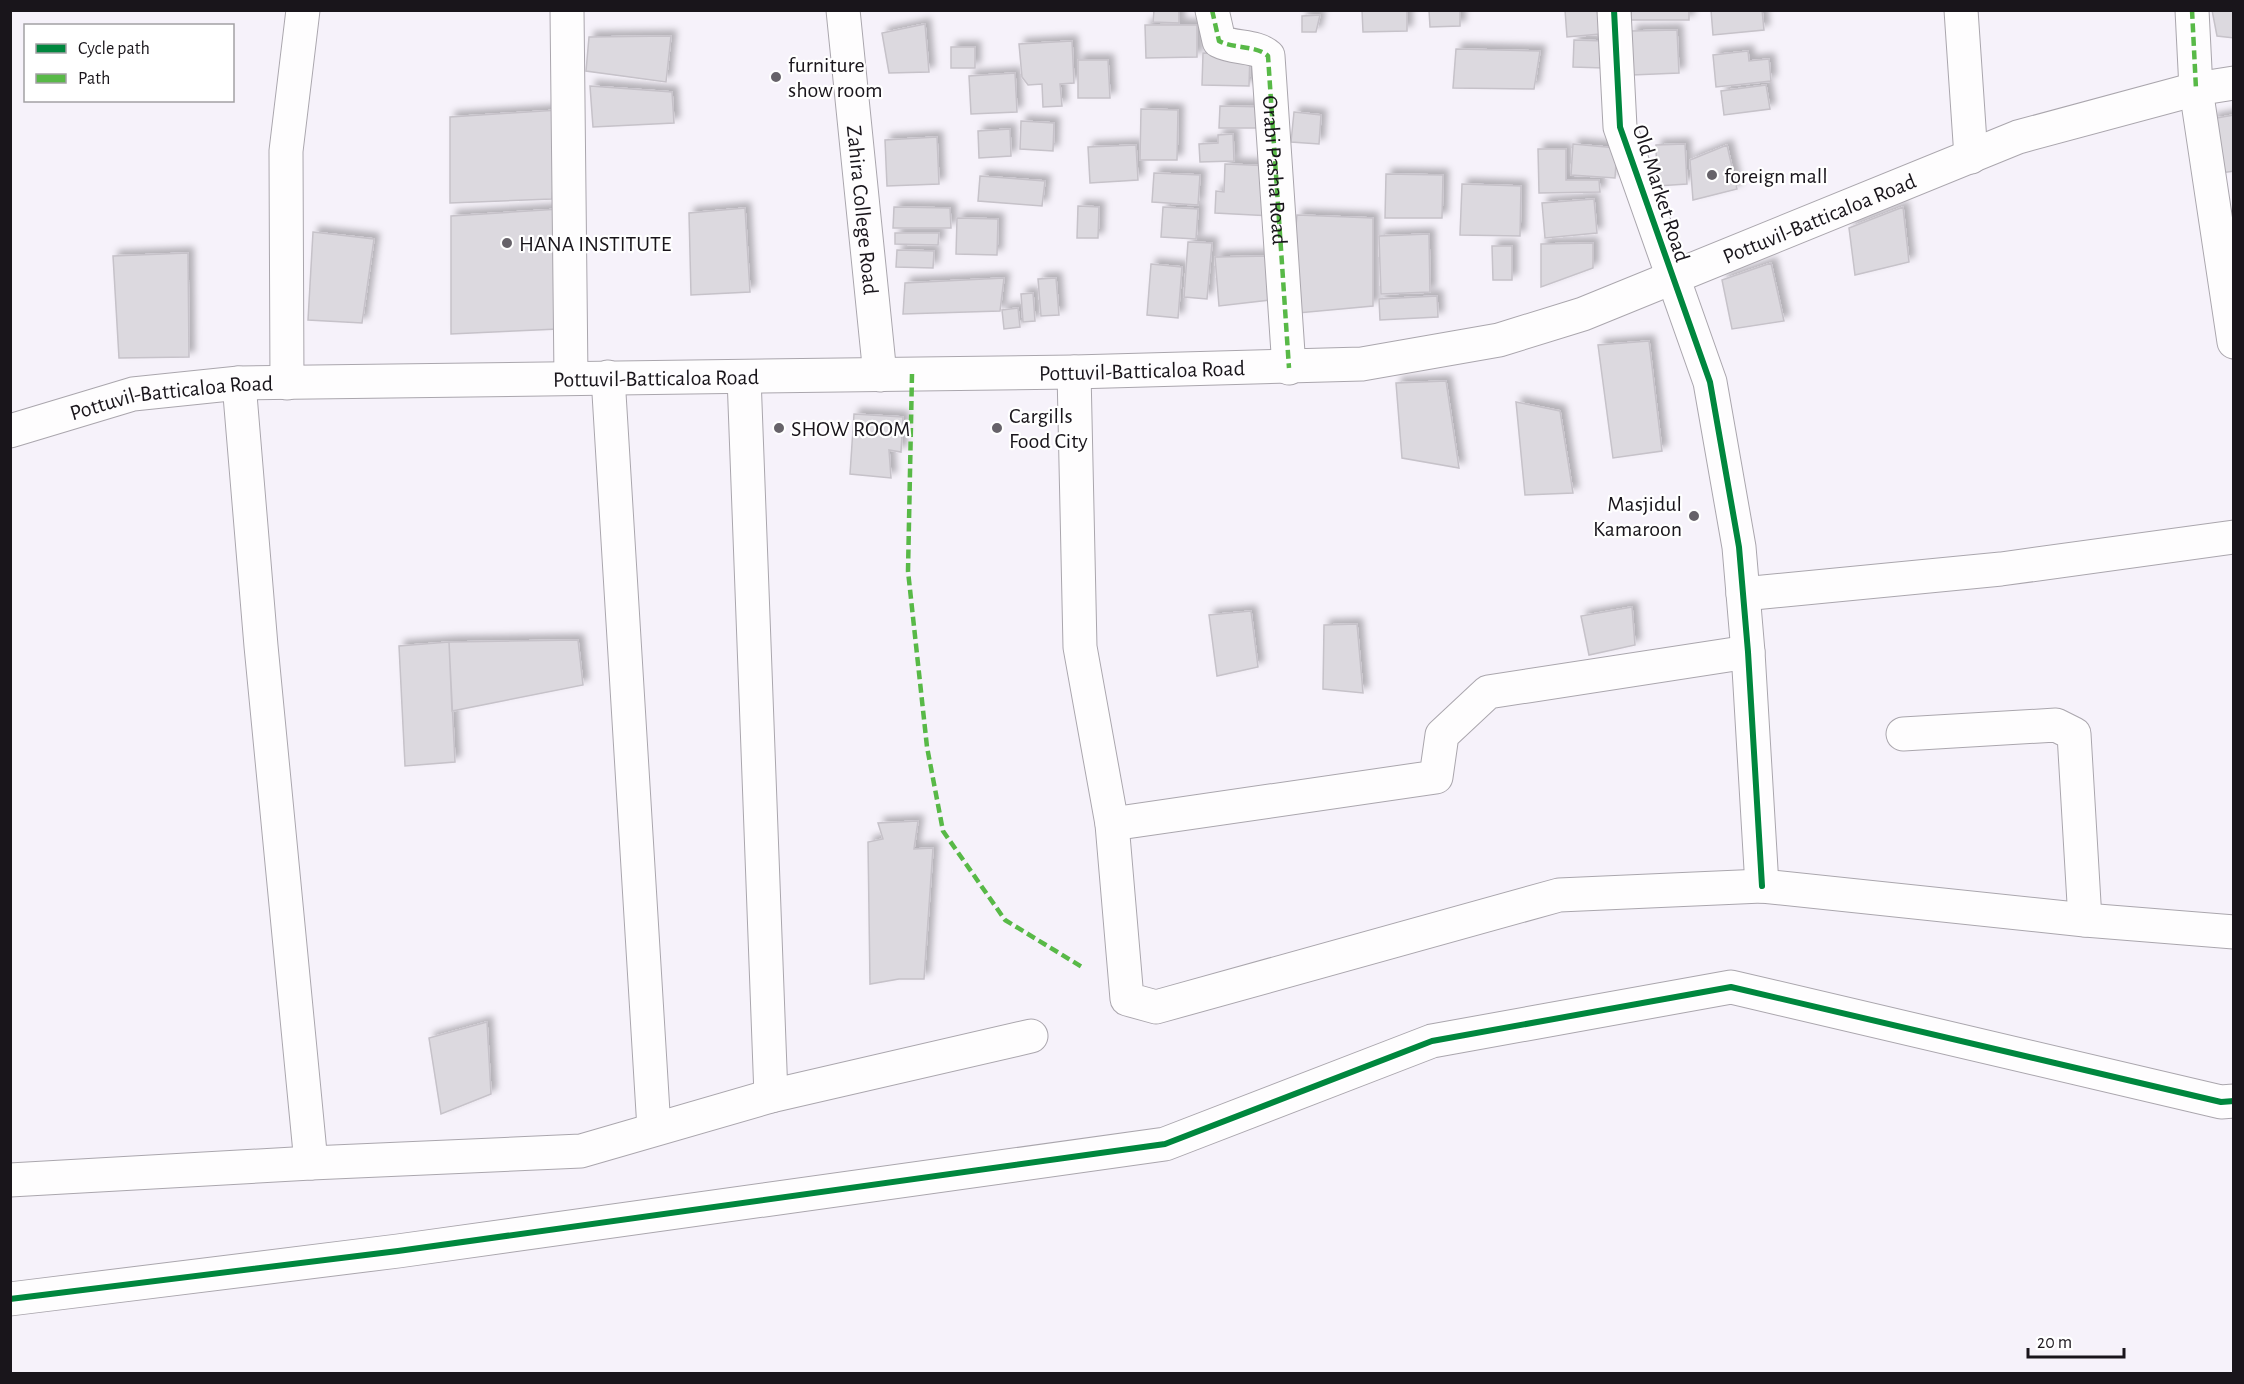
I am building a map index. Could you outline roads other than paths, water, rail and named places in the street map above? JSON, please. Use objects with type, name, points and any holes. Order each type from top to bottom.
[{"type":"main road","points":[[287,382],[286,151],[303,10]]},
{"type":"main road","points":[[567,10],[571,378]]},
{"type":"main road","name":"Zahira College Road","points":[[843,10],[880,375]]},
{"type":"main road","name":"Orabi Pasha Road","points":[[1212,10],[1219,41],[1228,46],[1263,51],[1268,56],[1289,368]]},
{"type":"main road","name":"Old Market Road","points":[[1614,10],[1620,128],[1671,279],[1710,382],[1739,546],[1748,652],[1762,886]]},
{"type":"main road","points":[[1961,10],[1971,157]]},
{"type":"main road","points":[[2192,10],[2196,89],[2234,342]]},
{"type":"main road","name":"Pottuvil-Batticaloa Road","points":[[10,431],[133,394],[239,383],[1074,372],[1289,368],[1362,363],[1499,340],[1583,314],[2018,137],[2196,89],[2234,83]]},
{"type":"main road","points":[[1074,372],[1080,648],[1112,824],[1127,999],[1156,1007],[1559,895],[1762,886],[2085,920],[2234,932]]},
{"type":"main road","points":[[608,377],[654,1129]]},
{"type":"main road","points":[[744,377],[771,1096]]},
{"type":"main road","points":[[239,383],[262,658],[311,1163]]},
{"type":"main road","points":[[1743,594],[2001,569],[2234,537]]},
{"type":"main road","points":[[1112,824],[1436,777],[1442,735],[1488,692],[1748,652]]},
{"type":"main road","points":[[1903,734],[2056,725],[2074,734],[2085,920]]},
{"type":"main road","points":[[10,1299],[422,1248],[1166,1144],[1432,1041],[1731,987],[2221,1102],[2234,1101]]},
{"type":"main road","points":[[10,1180],[581,1151],[771,1096],[1031,1036]]},
{"type":"place","name":"furniture show room","points":[[776,77]]},
{"type":"place","name":"foreign mall","points":[[1712,175]]},
{"type":"place","name":"HANA INSTITUTE","points":[[507,243]]},
{"type":"place","name":"SHOW ROOM","points":[[779,428]]},
{"type":"place","name":"Cargills Food City","points":[[997,428]]},
{"type":"place","name":"Masjidul Kamaroon","points":[[1694,516]]}]
